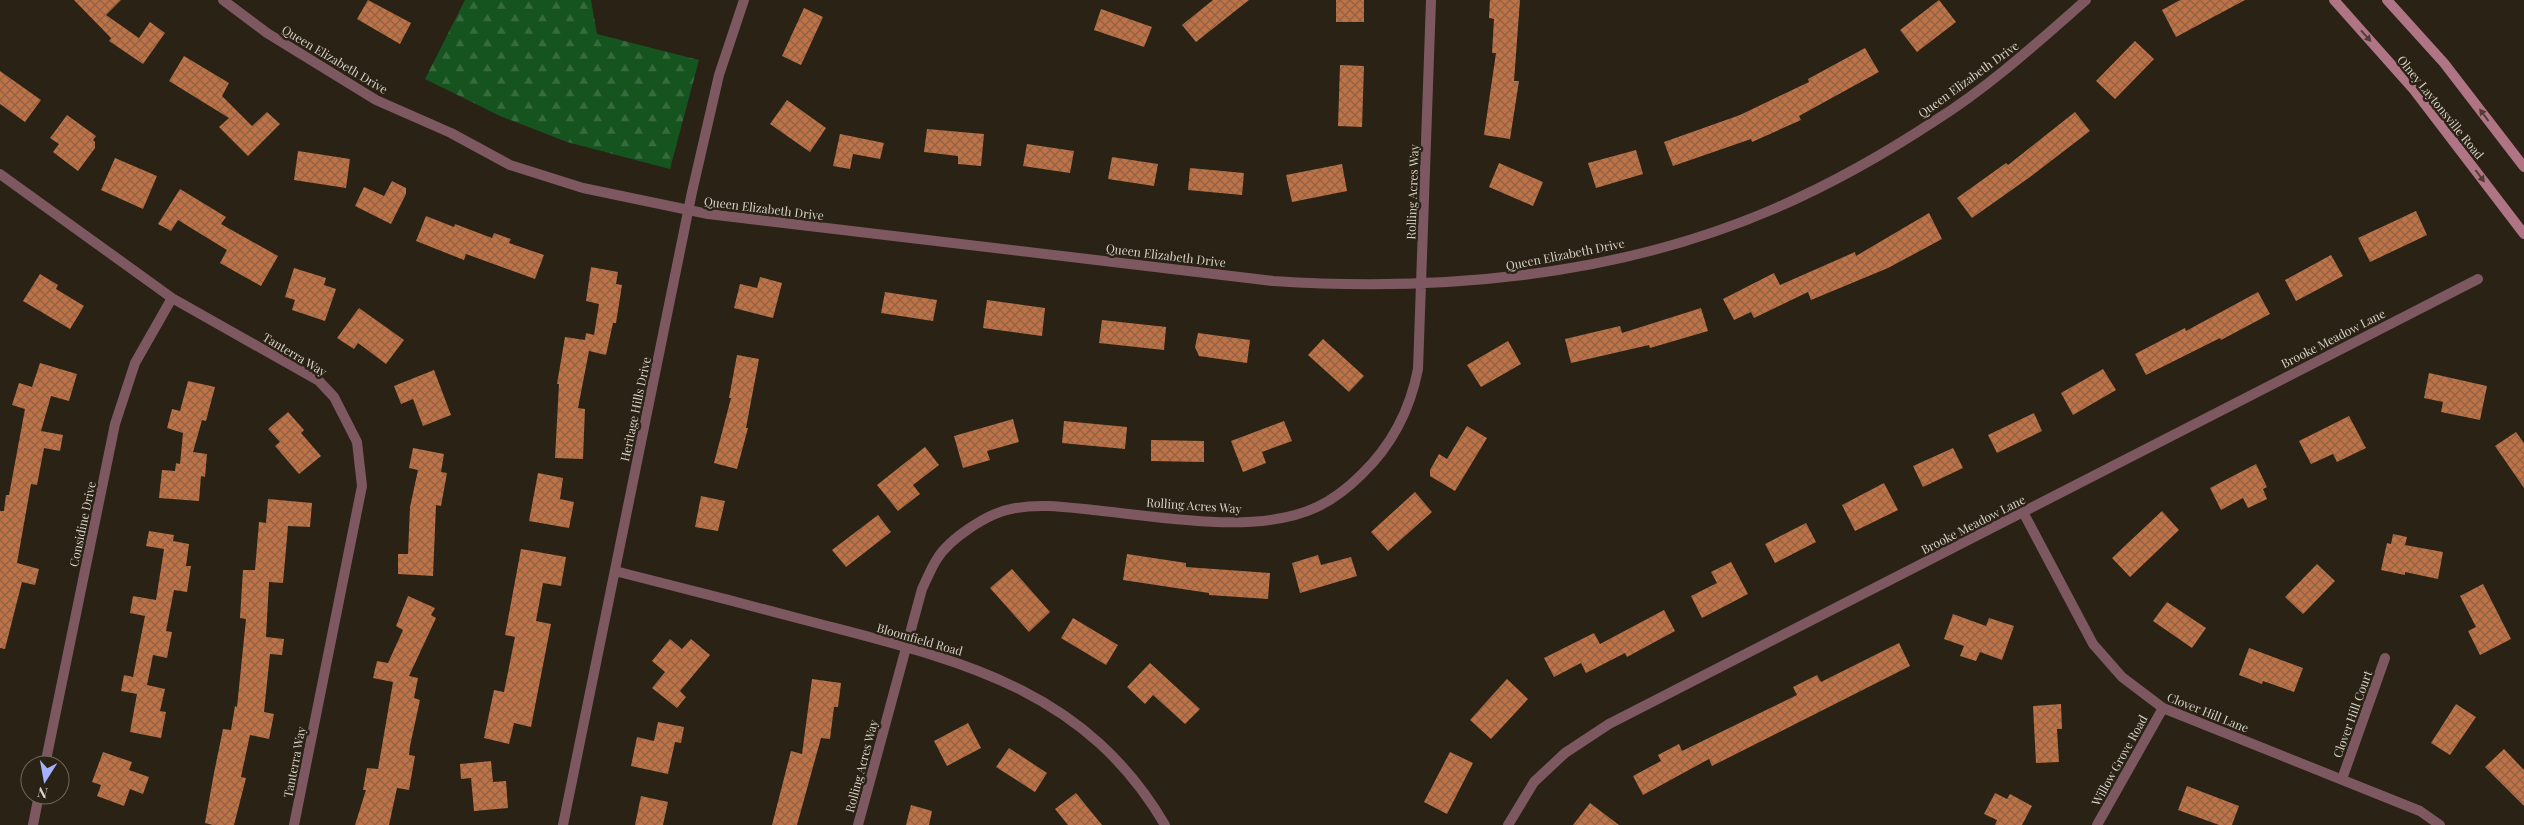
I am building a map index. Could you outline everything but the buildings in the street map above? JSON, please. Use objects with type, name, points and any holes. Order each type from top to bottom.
[{"type":"main road","name":"Olney Laytonsville Road","points":[[2334,0],[2414,90],[2524,234]]},
{"type":"main road","points":[[2387,0],[2444,63],[2524,168]]},
{"type":"street","name":"Queen Elizabeth Drive","points":[[222,0],[266,33],[376,100],[451,132],[510,164],[583,188],[689,210],[1273,281],[1340,285],[1421,285],[1496,280],[1557,271],[1638,254],[1707,234],[1776,208],[1845,174],[1937,120],[2024,55],[2086,0]]},
{"type":"street","name":"Heritage Hills Drive","points":[[563,825],[689,210],[719,75],[744,0]]},
{"type":"street","name":"Rolling Acres Way","points":[[858,825],[922,589],[938,558],[970,528],[1009,509],[1042,504],[1227,523],[1272,520],[1316,508],[1348,487],[1380,456],[1397,430],[1414,391],[1418,369],[1432,0]]},
{"type":"street","name":"Tanterra Way","points":[[0,174],[172,298],[319,381],[334,397],[357,442],[362,486],[294,825]]},
{"type":"street","name":"Brooke Meadow Lane","points":[[1508,825],[1534,782],[1565,753],[1609,724],[2478,279]]},
{"type":"street","name":"Considine Drive","points":[[47,755],[115,424],[135,363],[172,298]]},
{"type":"street","name":"Clover Hill Lane","points":[[2023,512],[2093,644],[2122,677],[2163,708],[2420,811],[2440,825]]},
{"type":"street","name":"Bloomfield Road","points":[[615,571],[906,646],[971,666],[1022,690],[1065,715],[1108,749],[1149,798],[1165,825]]},
{"type":"street","name":"Clover Hill Court","points":[[2342,779],[2385,658]]},
{"type":"street","name":"Willow Grove Road","points":[[2097,825],[2163,708]]},
{"type":"street","points":[[32,825],[37,805]]},
{"type":"green space","points":[[465,0],[591,0],[597,34],[699,60],[670,169],[567,142],[500,116],[425,79]]}]
